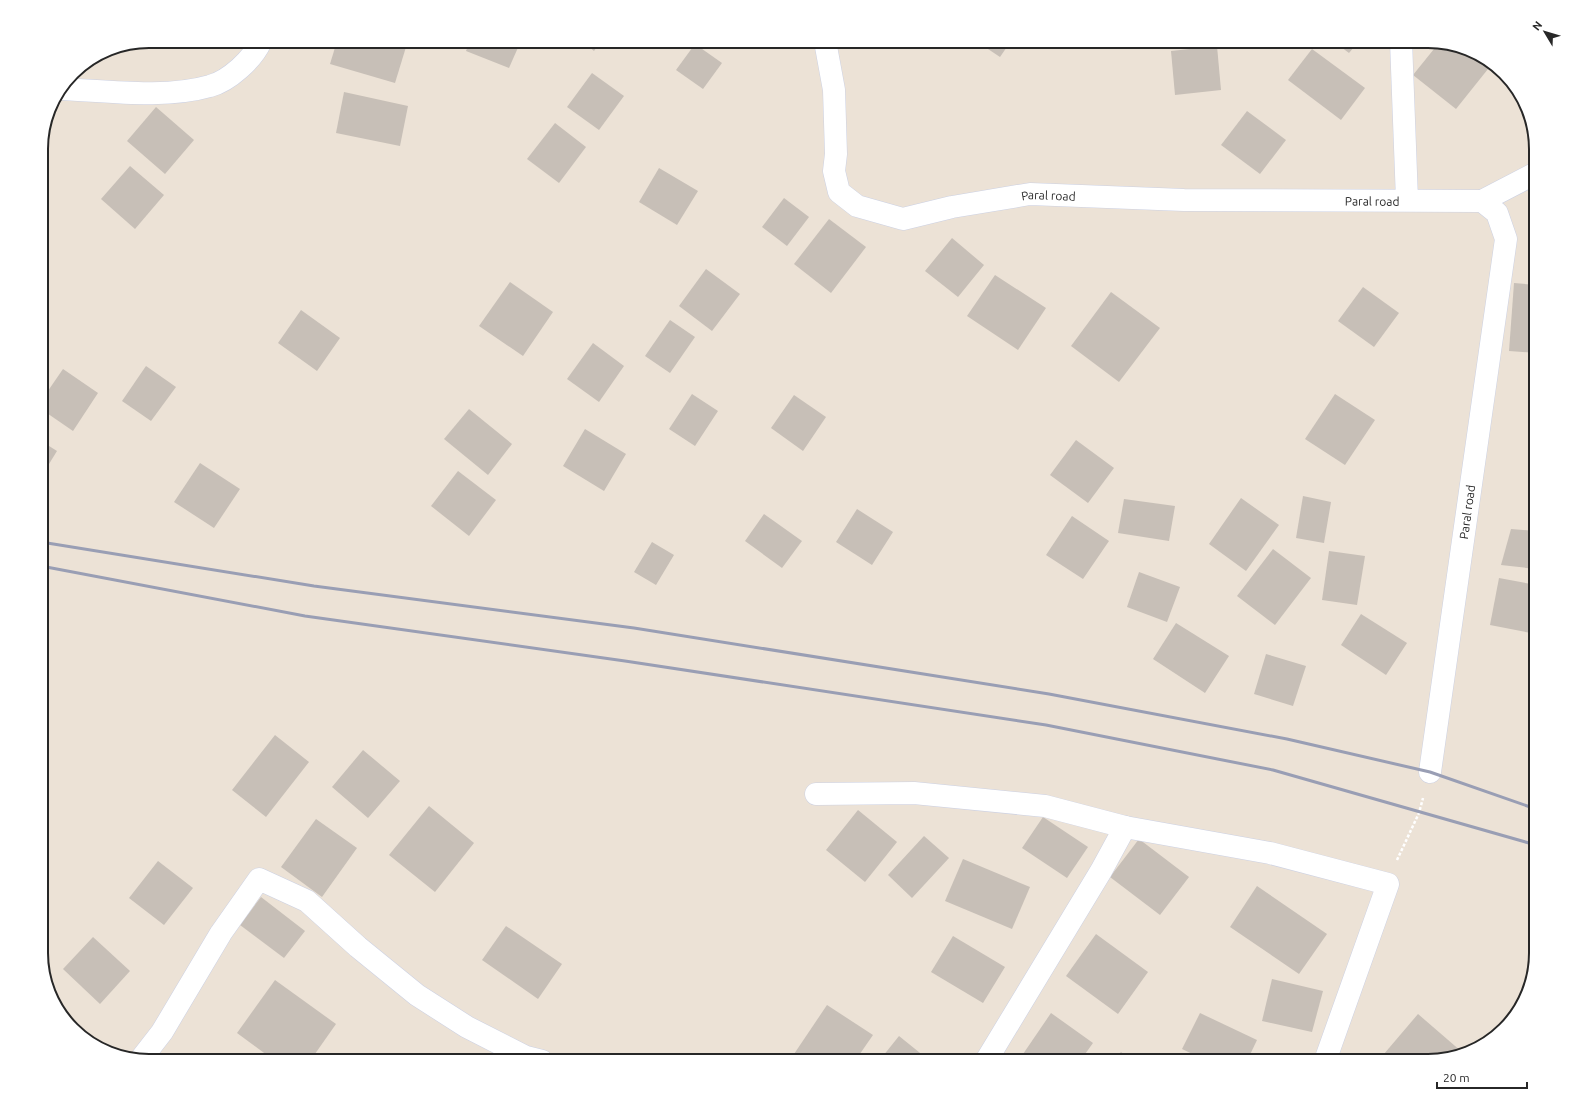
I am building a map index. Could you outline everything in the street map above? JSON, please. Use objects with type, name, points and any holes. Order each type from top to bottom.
[{"type":"street","points":[[68,89],[158,94],[211,86],[243,68],[256,48]]},
{"type":"street","name":"Paral road","points":[[826,48],[834,90],[836,154],[834,171],[839,192],[857,206],[903,219],[952,207],[1030,194],[1184,200],[1482,201],[1497,213],[1506,239],[1430,772]]},
{"type":"street","points":[[1401,48],[1407,200]]},
{"type":"street","points":[[1482,201],[1529,177]]},
{"type":"street","points":[[816,794],[914,793],[1045,806],[1125,827],[1270,853],[1388,884],[1327,1054]]},
{"type":"street","points":[[990,1054],[1101,871],[1125,827]]},
{"type":"street","points":[[145,1054],[162,1032],[221,933],[259,879],[307,901],[358,947],[417,995],[467,1027],[520,1054]]},
{"type":"path","points":[[1388,884],[1404,843],[1419,813],[1430,772]]},
{"type":"building","points":[[335,48],[406,48],[395,83],[330,64]]},
{"type":"building","points":[[467,48],[518,48],[509,68],[466,51]]},
{"type":"building","points":[[692,48],[701,48],[722,63],[703,89],[676,70]]},
{"type":"building","points":[[986,48],[1006,48],[1000,57]]},
{"type":"building","points":[[1199,48],[1217,48],[1221,90],[1175,95],[1171,51]]},
{"type":"building","points":[[1342,48],[1353,48],[1349,53]]},
{"type":"building","points":[[1434,48],[1461,53],[1473,58],[1488,69],[1456,109],[1413,75]]},
{"type":"building","points":[[1312,49],[1365,88],[1341,120],[1288,80]]},
{"type":"building","points":[[592,73],[624,96],[599,130],[567,107]]},
{"type":"building","points":[[344,92],[408,106],[400,146],[336,133]]},
{"type":"building","points":[[156,107],[194,140],[165,174],[127,141]]},
{"type":"building","points":[[1247,111],[1286,140],[1260,174],[1221,145]]},
{"type":"building","points":[[555,123],[586,147],[559,183],[527,159]]},
{"type":"building","points":[[130,166],[164,195],[135,229],[101,199]]},
{"type":"building","points":[[659,168],[698,191],[677,225],[639,202]]},
{"type":"building","points":[[784,198],[809,217],[787,246],[762,227]]},
{"type":"building","points":[[829,219],[866,247],[831,293],[794,264]]},
{"type":"building","points":[[952,238],[984,265],[958,297],[925,271]]},
{"type":"building","points":[[706,269],[740,294],[712,331],[679,306]]},
{"type":"building","points":[[995,275],[1046,308],[1018,350],[967,316]]},
{"type":"building","points":[[510,282],[553,312],[523,356],[479,326]]},
{"type":"building","points":[[1514,283],[1529,284],[1529,352],[1509,351]]},
{"type":"building","points":[[1363,287],[1399,313],[1374,347],[1338,321]]},
{"type":"building","points":[[1111,292],[1160,328],[1119,382],[1071,346]]},
{"type":"building","points":[[301,310],[340,338],[317,371],[278,343]]},
{"type":"building","points":[[670,320],[695,337],[670,373],[645,356]]},
{"type":"building","points":[[593,343],[624,366],[599,402],[567,379]]},
{"type":"building","points":[[146,366],[176,387],[151,421],[122,401]]},
{"type":"building","points":[[63,369],[98,393],[73,431],[48,414],[48,391]]},
{"type":"building","points":[[692,394],[718,411],[695,446],[669,429]]},
{"type":"building","points":[[1335,394],[1375,420],[1345,465],[1305,439]]},
{"type":"building","points":[[794,395],[826,417],[803,451],[771,428]]},
{"type":"building","points":[[469,409],[512,444],[488,475],[444,439]]},
{"type":"building","points":[[585,429],[626,454],[604,491],[563,466]]},
{"type":"building","points":[[1076,440],[1114,468],[1088,503],[1050,475]]},
{"type":"building","points":[[48,445],[57,451],[48,466]]},
{"type":"building","points":[[200,463],[240,489],[214,528],[174,502]]},
{"type":"building","points":[[458,471],[496,500],[469,536],[431,506]]},
{"type":"building","points":[[1303,496],[1331,502],[1324,543],[1296,538]]},
{"type":"building","points":[[1241,498],[1279,525],[1246,571],[1209,544]]},
{"type":"building","points":[[1124,499],[1175,506],[1169,541],[1118,533]]},
{"type":"building","points":[[857,509],[893,532],[872,565],[836,542]]},
{"type":"building","points":[[764,514],[802,541],[782,568],[745,541]]},
{"type":"building","points":[[1072,516],[1109,541],[1083,579],[1046,555]]},
{"type":"building","points":[[1511,529],[1529,530],[1529,568],[1501,565]]},
{"type":"building","points":[[652,542],[674,555],[656,585],[634,572]]},
{"type":"building","points":[[1273,549],[1311,578],[1275,625],[1237,596]]},
{"type":"building","points":[[1329,551],[1365,556],[1357,605],[1322,600]]},
{"type":"building","points":[[1139,572],[1180,587],[1167,622],[1127,607]]},
{"type":"building","points":[[1499,578],[1529,584],[1529,633],[1490,625]]},
{"type":"building","points":[[1361,614],[1407,643],[1386,675],[1341,645]]},
{"type":"building","points":[[1176,623],[1229,656],[1205,693],[1153,659]]},
{"type":"building","points":[[1266,654],[1306,666],[1293,706],[1254,694]]},
{"type":"building","points":[[275,735],[309,762],[266,817],[232,790]]},
{"type":"building","points":[[363,750],[400,781],[368,818],[332,787]]},
{"type":"building","points":[[429,806],[474,843],[435,892],[389,855]]},
{"type":"building","points":[[858,810],[897,842],[865,882],[826,850]]},
{"type":"building","points":[[1043,817],[1088,847],[1067,878],[1022,848]]},
{"type":"building","points":[[316,819],[357,848],[322,897],[281,867]]},
{"type":"building","points":[[924,836],[949,858],[912,898],[888,875]]},
{"type":"building","points":[[1139,839],[1189,877],[1160,915],[1110,877]]},
{"type":"building","points":[[963,859],[1030,887],[1012,929],[945,901]]},
{"type":"building","points":[[158,861],[193,888],[164,925],[129,898]]},
{"type":"building","points":[[1257,886],[1327,934],[1299,974],[1230,927]]},
{"type":"building","points":[[261,897],[305,931],[284,958],[240,925]]},
{"type":"building","points":[[506,926],[562,964],[538,999],[482,960]]},
{"type":"building","points":[[1096,934],[1148,972],[1118,1014],[1066,976]]},
{"type":"building","points":[[953,936],[1005,967],[983,1003],[931,972]]},
{"type":"building","points":[[93,937],[130,971],[100,1004],[63,969]]},
{"type":"building","points":[[1272,979],[1323,991],[1312,1032],[1262,1021]]},
{"type":"building","points":[[275,980],[336,1024],[315,1054],[266,1054],[237,1033]]},
{"type":"building","points":[[827,1005],[873,1035],[860,1054],[794,1054]]},
{"type":"building","points":[[1051,1013],[1093,1043],[1085,1054],[1023,1054]]},
{"type":"building","points":[[1200,1013],[1257,1040],[1250,1054],[1192,1054],[1182,1049]]},
{"type":"building","points":[[1418,1014],[1459,1049],[1428,1054],[1384,1054]]},
{"type":"building","points":[[899,1036],[921,1054],[885,1054]]},
{"type":"railway","points":[[48,543],[314,586],[634,628],[1049,694],[1287,739],[1430,772],[1529,807]]},
{"type":"railway","points":[[48,567],[305,616],[625,661],[1046,725],[1273,770],[1529,843]]}]
